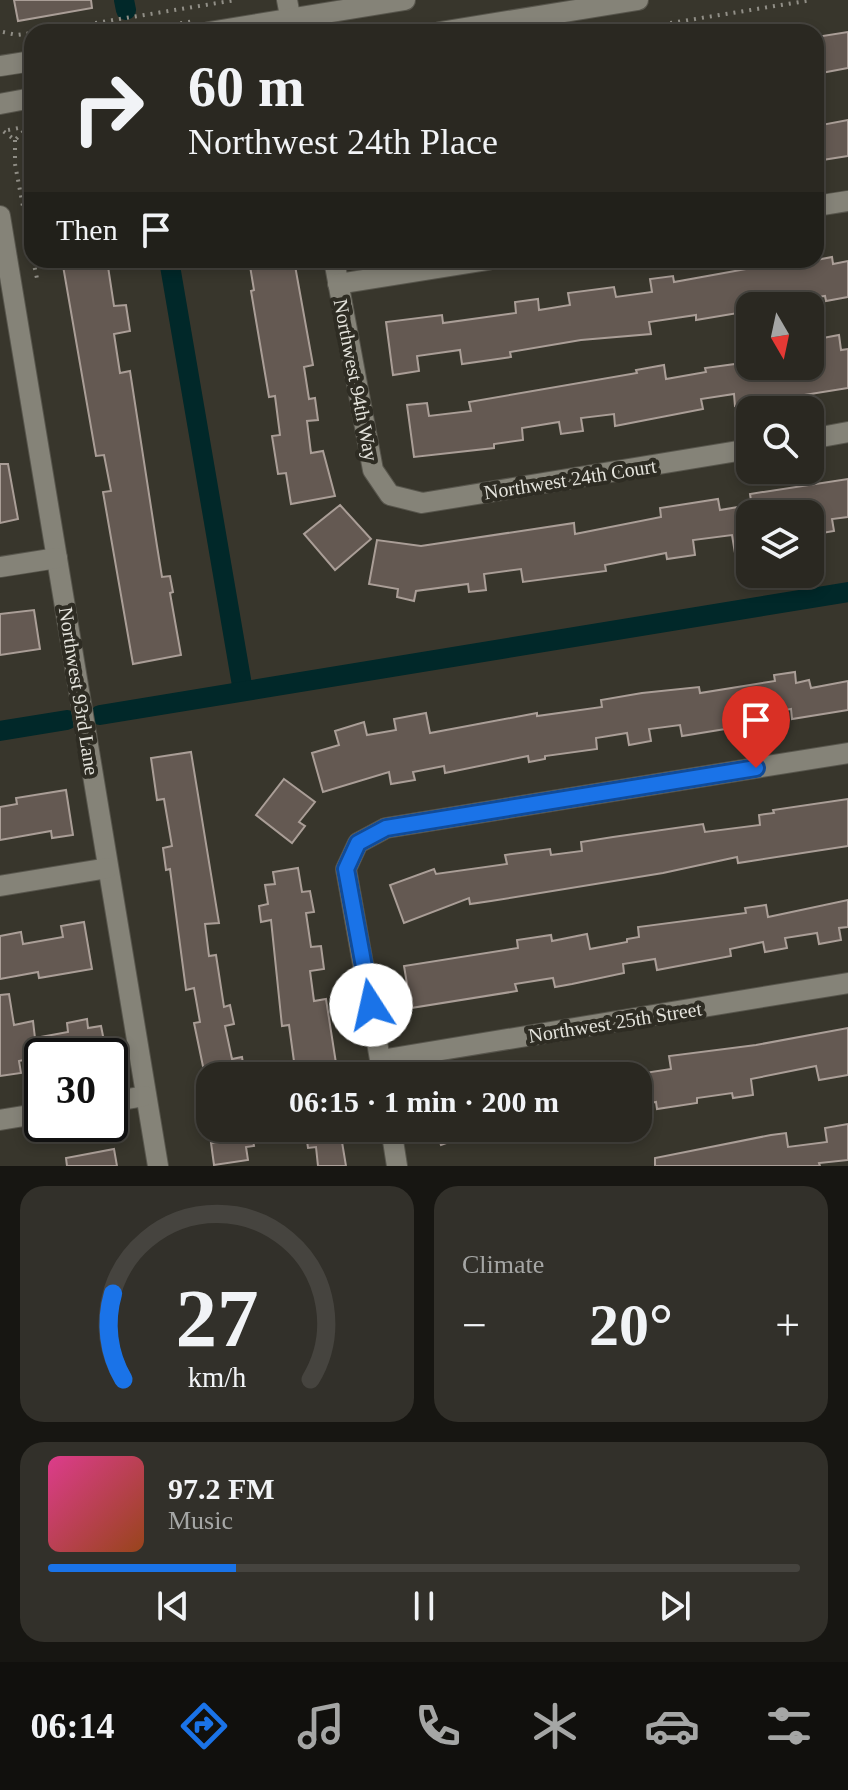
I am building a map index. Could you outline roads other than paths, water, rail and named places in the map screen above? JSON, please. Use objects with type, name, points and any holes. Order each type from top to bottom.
[{"type":"street","points":[[252,24],[405,0]]},
{"type":"street","points":[[490,24],[638,0]]},
{"type":"street","points":[[0,66],[24,62]]},
{"type":"street","points":[[0,104],[24,100]]},
{"type":"street","points":[[824,205],[848,201]]},
{"type":"street","name":"Northwest 93rd Lane","points":[[0,216],[10,330],[57,558],[158,1166]]},
{"type":"street","name":"Northwest 94th Way","points":[[335,268],[373,470],[390,495]]},
{"type":"street","points":[[338,284],[438,268]]},
{"type":"street","points":[[824,436],[848,432]]},
{"type":"street","name":"Northwest 24th Court","points":[[390,495],[422,503],[736,451]]},
{"type":"street","points":[[0,567],[57,558]]},
{"type":"street","points":[[381,1062],[346,869],[358,843],[386,828],[848,753]]},
{"type":"street","points":[[0,886],[108,868]]},
{"type":"street","name":"Northwest 25th Street","points":[[415,1062],[848,983]]},
{"type":"street","points":[[128,1099],[145,1096]]},
{"type":"street","points":[[0,1120],[24,1116]]},
{"type":"street","points":[[393,1142],[397,1166]]},
{"type":"waterway","points":[[124,0],[126,10]]},
{"type":"waterway","points":[[170,268],[243,691]]},
{"type":"waterway","points":[[100,715],[848,592]]},
{"type":"waterway","points":[[0,731],[67,720]]}]
